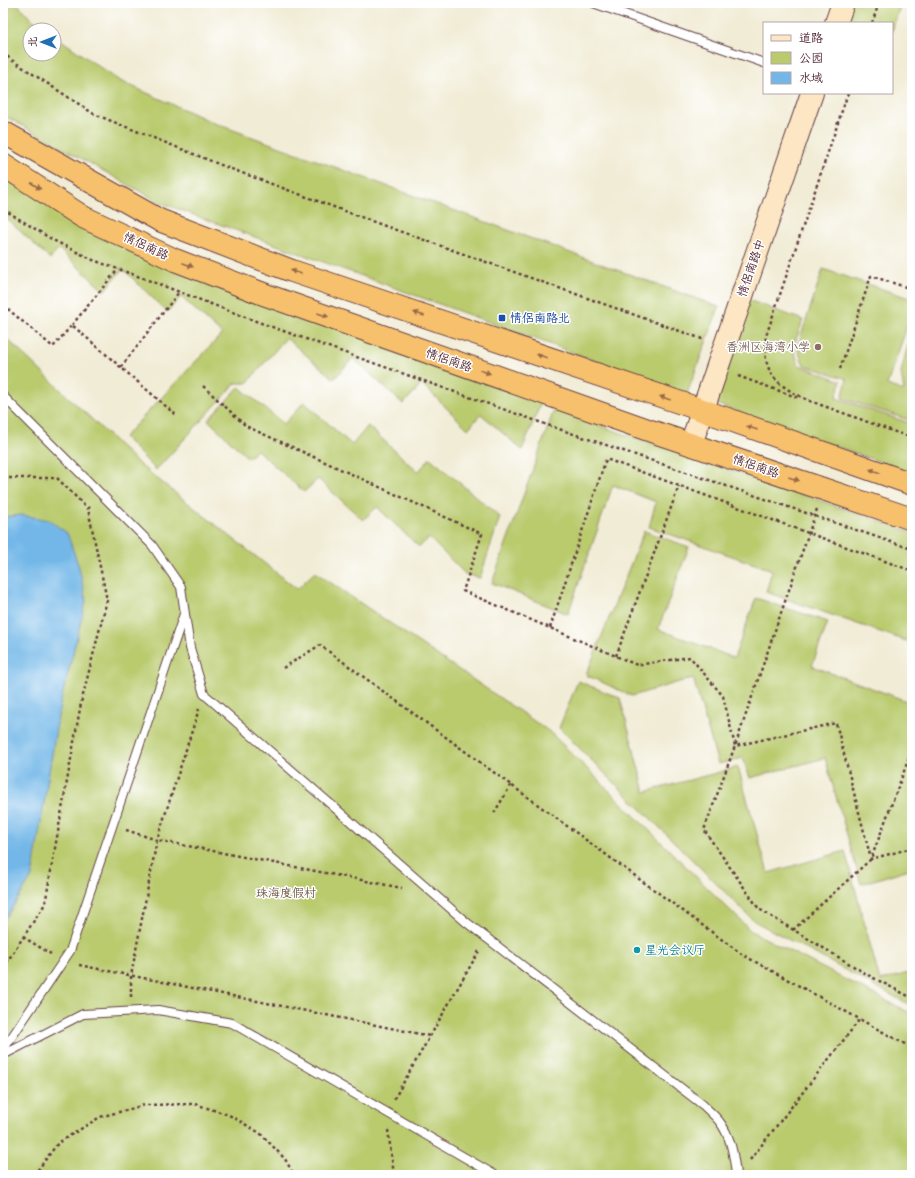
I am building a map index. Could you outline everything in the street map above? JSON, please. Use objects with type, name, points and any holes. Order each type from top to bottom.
[{"type":"highway","points":[[3,132],[159,220],[292,271],[702,410],[912,484]]},
{"type":"highway","name":"情侣南路","points":[[3,165],[83,217],[176,260],[266,295],[691,444],[912,518]]},
{"type":"street","points":[[836,22],[843,3]]},
{"type":"street","name":"情侣南路中","points":[[691,444],[812,94]]},
{"type":"lane","points":[[593,3],[763,63]]},
{"type":"lane","points":[[3,396],[152,545],[180,587],[190,648],[204,694],[466,922],[703,1105],[719,1120],[726,1133],[731,1146],[736,1175]]},
{"type":"lane","points":[[3,1050],[70,951],[184,612]]},
{"type":"lane","points":[[3,1055],[83,1014],[158,1010],[232,1023],[495,1175]]},
{"type":"path","points":[[872,22],[879,3]]},
{"type":"path","points":[[3,52],[10,59],[94,114],[226,167],[385,226],[724,347]]},
{"type":"path","points":[[810,401],[783,386],[774,377],[768,368],[766,358],[766,336],[848,94]]},
{"type":"path","points":[[3,209],[53,240],[93,260],[261,323],[559,429],[912,549]]},
{"type":"path","points":[[3,305],[53,347],[118,269]]},
{"type":"path","points":[[840,369],[871,276],[912,289]]},
{"type":"path","points":[[121,367],[180,292]]},
{"type":"path","points":[[72,326],[176,414]]},
{"type":"path","points":[[717,368],[912,438]]},
{"type":"path","points":[[203,386],[246,426],[482,534],[463,591],[637,665],[690,657],[723,696],[735,746]]},
{"type":"path","points":[[550,628],[606,459],[912,571]]},
{"type":"path","points":[[3,478],[57,478],[88,509],[106,600],[81,703],[46,904],[3,968]]},
{"type":"path","points":[[616,656],[679,486]]},
{"type":"path","points":[[824,489],[735,746],[704,830],[759,909],[868,975],[912,998]]},
{"type":"path","points":[[88,509],[102,494]]},
{"type":"path","points":[[283,668],[320,646],[744,955],[912,1048]]},
{"type":"path","points":[[130,1012],[131,976],[157,840],[204,694]]},
{"type":"path","points":[[735,746],[836,723],[871,859]]},
{"type":"path","points":[[793,930],[871,859],[912,750]]},
{"type":"path","points":[[494,813],[511,785]]},
{"type":"path","points":[[113,825],[157,840],[434,894]]},
{"type":"path","points":[[871,859],[912,848]]},
{"type":"path","points":[[24,937],[62,962],[430,1036]]},
{"type":"path","points":[[394,1175],[386,1112],[486,938]]},
{"type":"path","points":[[748,1162],[860,1019]]},
{"type":"path","points":[[34,1175],[58,1143],[100,1117],[145,1105],[195,1104],[229,1115],[260,1133],[284,1160],[294,1175]]},
{"type":"green space","points":[[3,3],[17,3],[29,17],[36,22],[22,22],[22,62],[62,62],[62,41],[118,80],[214,123],[719,307],[687,394],[161,203],[3,115]]},
{"type":"green space","points":[[852,3],[901,3],[893,28],[893,22],[846,22]]},
{"type":"green space","points":[[3,172],[78,222],[542,400],[522,450],[481,414],[468,429],[422,384],[403,404],[353,358],[334,379],[286,338],[247,383],[236,383],[156,470],[124,437],[222,334],[181,297],[167,312],[123,269],[104,291],[59,249],[50,259],[4,216],[3,217]]},
{"type":"green space","points":[[823,269],[912,299],[912,312],[887,385],[904,391],[901,373],[912,333],[912,421],[842,398],[847,379],[804,365],[797,348]]},
{"type":"green space","points":[[748,300],[803,320],[793,348],[799,365],[841,381],[836,398],[912,424],[912,473],[716,404]]},
{"type":"green space","name":"珠海度假村","points":[[3,335],[140,465],[297,589],[315,572],[550,732],[751,931],[912,1014],[912,1175],[3,1175]]},
{"type":"green space","points":[[239,387],[284,424],[304,402],[352,445],[368,426],[418,472],[430,458],[500,517],[480,578],[465,574],[429,538],[419,547],[377,507],[363,520],[318,479],[304,492],[257,450],[248,458],[208,420]]},
{"type":"green space","points":[[554,410],[912,532],[912,643],[766,592],[772,570],[649,527],[656,502],[613,485],[568,614],[492,583]]},
{"type":"green space","points":[[644,531],[689,547],[658,629],[734,658],[756,598],[828,622],[812,666],[912,703],[912,868],[861,884],[825,758],[750,778],[743,758],[718,764],[693,678],[632,696],[586,675]]},
{"type":"green space","points":[[578,681],[620,698],[645,792],[738,767],[768,873],[845,851],[880,981],[912,972],[912,1006],[754,921],[559,728]]},
{"type":"water","points":[[21,515],[49,520],[67,533],[79,567],[86,601],[60,705],[32,877],[3,922],[3,517]]},
{"type":"place","name":"情侣南路北","points":[[502,318]]},
{"type":"place","name":"香洲区海湾小学","points":[[818,347]]},
{"type":"place","name":"星光会议厅","points":[[637,950]]}]
